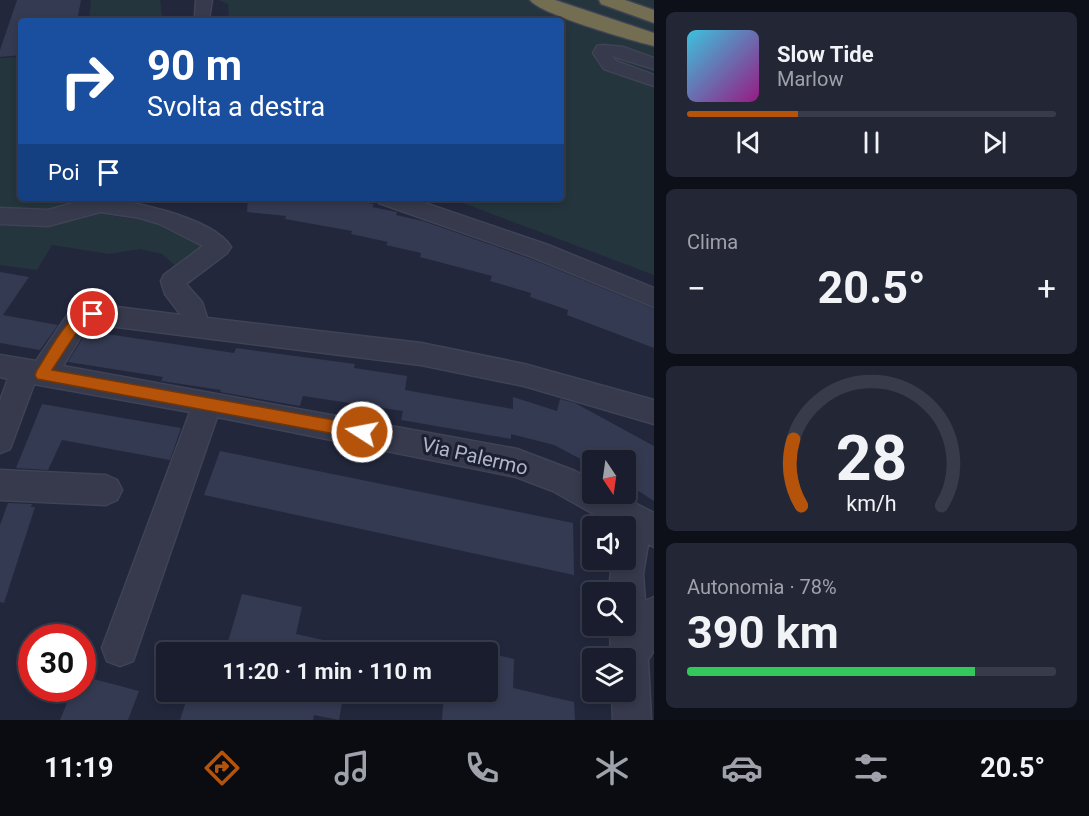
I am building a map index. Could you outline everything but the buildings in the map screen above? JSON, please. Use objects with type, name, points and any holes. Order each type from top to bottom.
[{"type":"highway","points":[[539,0],[564,11],[654,40]]},
{"type":"highway","points":[[608,0],[654,17]]},
{"type":"highway","points":[[616,28],[654,45]]},
{"type":"street","points":[[654,64],[617,51],[603,50],[601,53],[602,58],[610,65],[654,81]]},
{"type":"street","points":[[0,216],[48,218],[102,201],[168,219],[216,243],[219,247],[216,251],[177,276],[173,281],[174,287],[193,309],[195,327]]},
{"type":"street","points":[[396,201],[540,251],[654,298]]},
{"type":"street","points":[[0,440],[22,370],[87,314],[421,354],[524,375],[654,412]]},
{"type":"street","name":"Via Palermo","points":[[22,370],[208,403],[517,463],[564,482],[645,526]]},
{"type":"street","points":[[120,648],[208,403]]},
{"type":"street","points":[[0,485],[106,490]]},
{"type":"street","points":[[629,648],[626,574],[645,526]]},
{"type":"street","points":[[635,648],[654,615]]},
{"type":"street","points":[[631,702],[632,720]]},
{"type":"shaded area","points":[[91,0],[160,0],[162,17],[89,18]]},
{"type":"shaded area","points":[[218,0],[654,0],[654,275],[458,201],[564,201],[564,18],[229,18],[228,4]]},
{"type":"shaded area","points":[[18,57],[18,201],[93,201],[88,212],[167,224],[212,247],[179,269],[162,254],[140,249],[109,254],[52,245],[37,270],[0,265],[0,58]]},
{"type":"route","points":[[93,314],[87,314],[77,321],[42,375],[362,432]]}]
